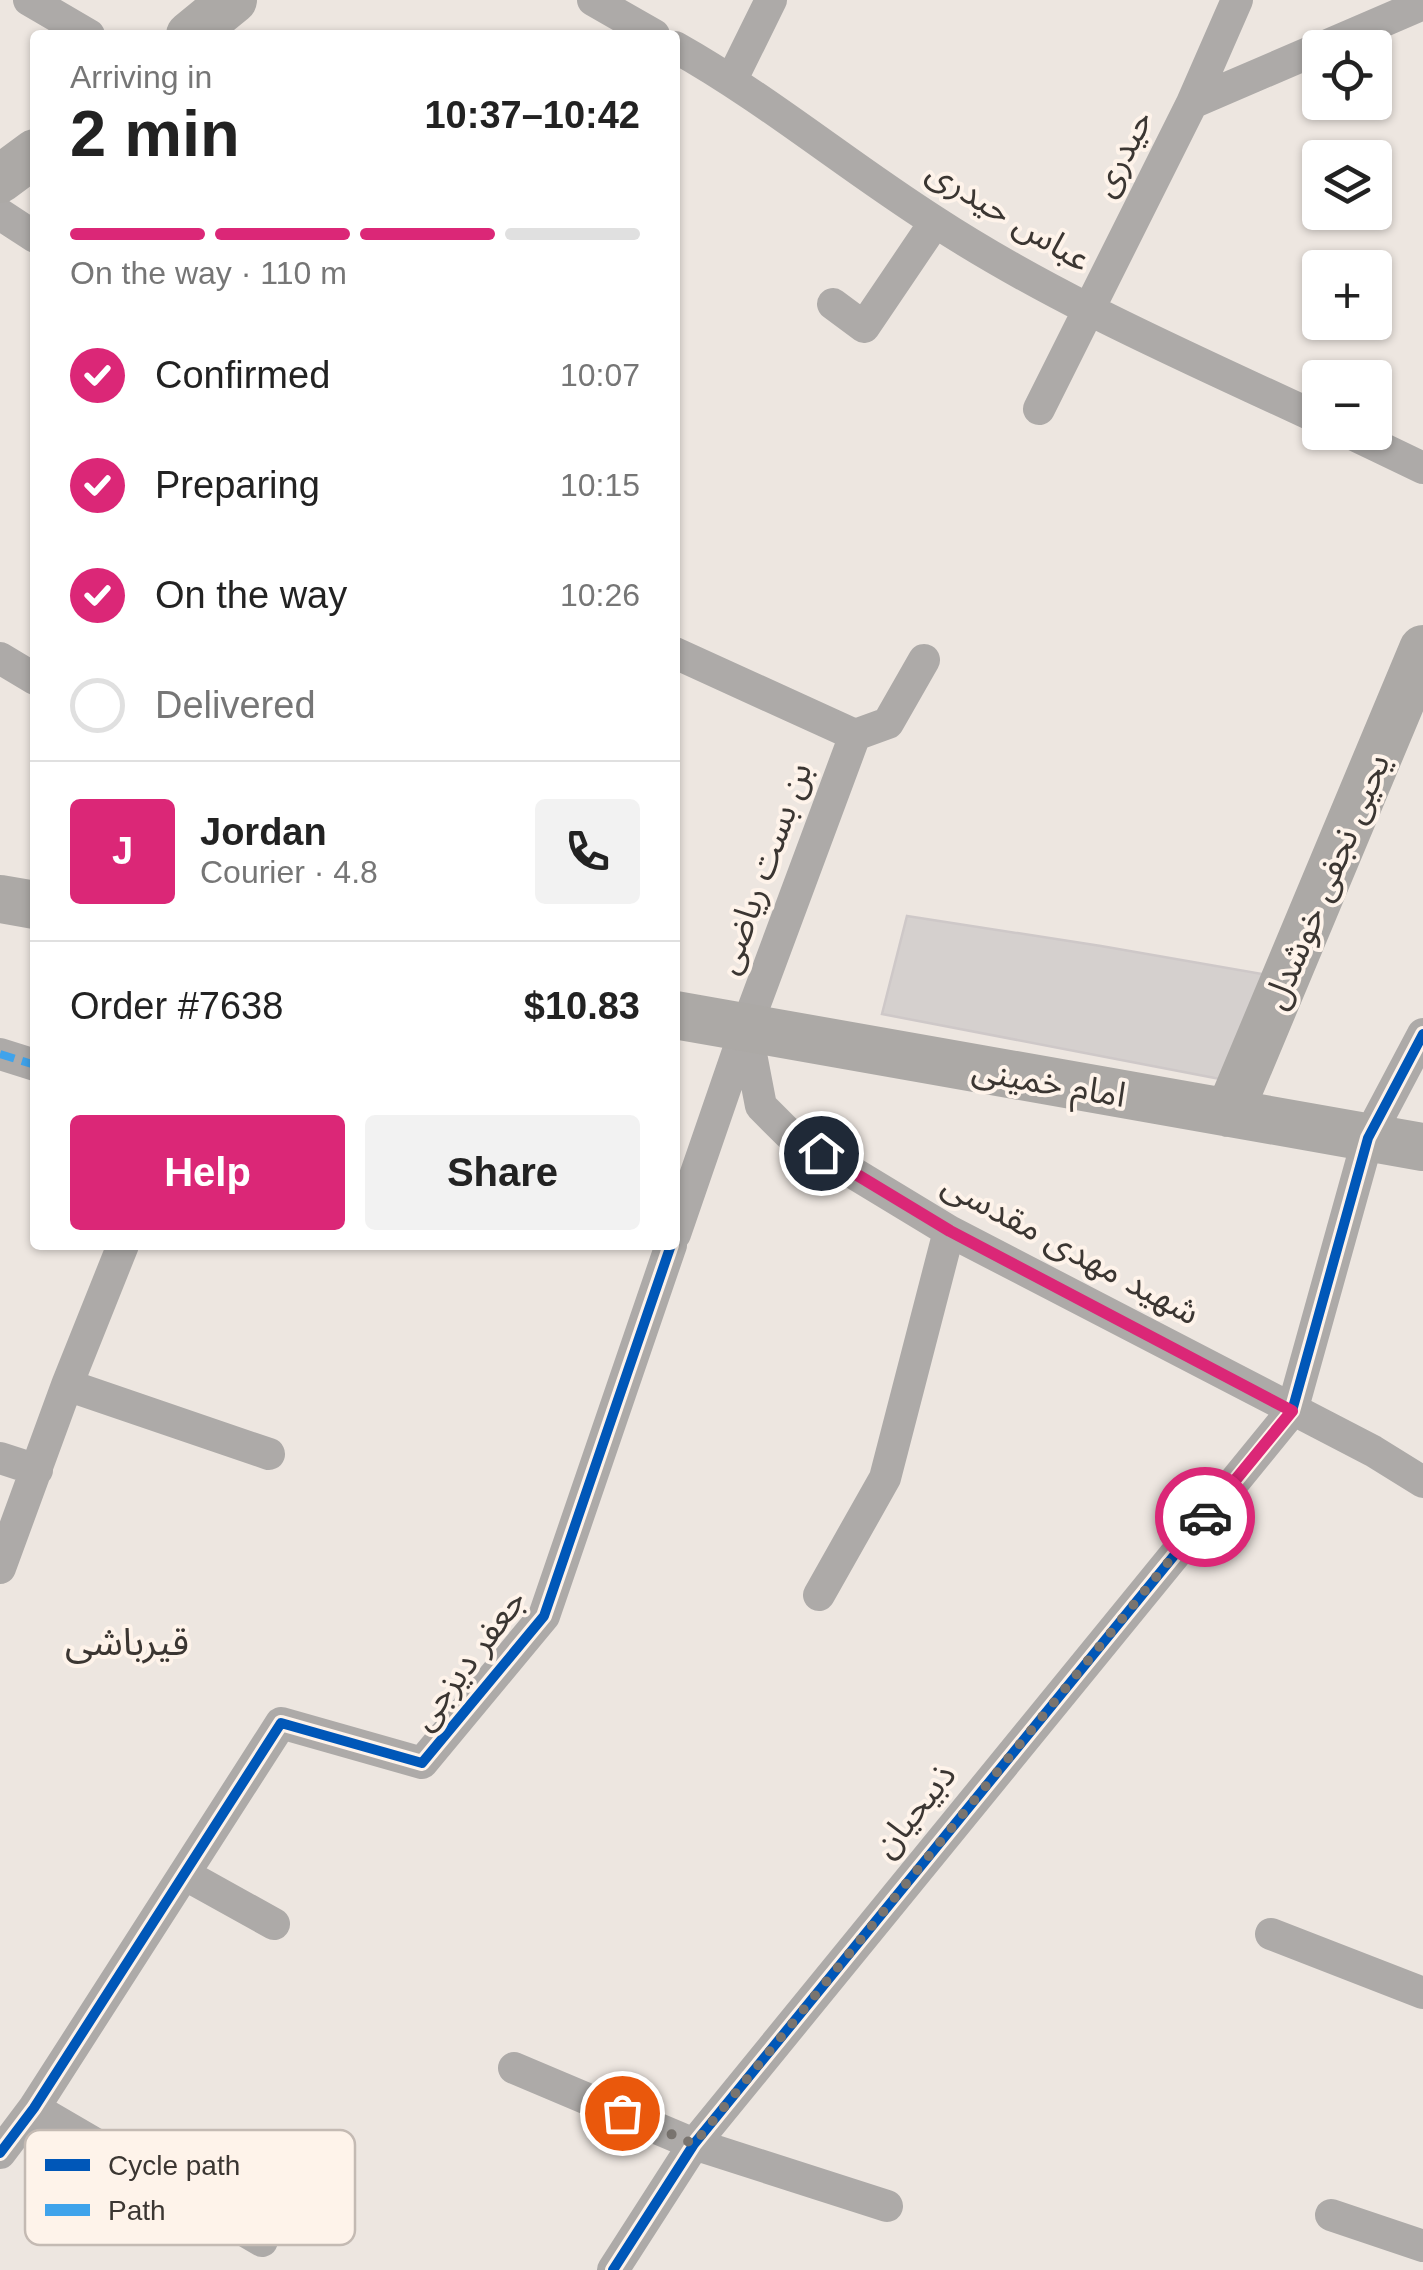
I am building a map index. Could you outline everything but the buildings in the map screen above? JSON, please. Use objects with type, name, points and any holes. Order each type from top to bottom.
[{"type":"main road","points":[[196,30],[232,0]]},
{"type":"main road","points":[[0,179],[30,158]]},
{"type":"main road","name":"یحیی نجفی خوشدل","points":[[1228,1114],[1423,649]]},
{"type":"main road","points":[[0,899],[30,905]]},
{"type":"main road","name":"امام خمینی","points":[[680,1017],[1423,1147]]},
{"type":"street","points":[[29,0],[80,30]]},
{"type":"street","points":[[593,0],[645,30]]},
{"type":"street","points":[[732,79],[771,0]]},
{"type":"street","points":[[1192,103],[1236,0]]},
{"type":"street","name":"حیدری","points":[[1363,30],[1423,4]]},
{"type":"street","name":"حیدری","points":[[1039,409],[1192,103],[1302,56]]},
{"type":"street","name":"عباس حیدری","points":[[680,58],[732,79],[935,222],[1088,309],[1302,411]]},
{"type":"street","points":[[0,214],[30,235]]},
{"type":"street","points":[[833,304],[864,327],[935,222]]},
{"type":"street","points":[[1386,450],[1423,468]]},
{"type":"street","name":"بن بست ریاضی","points":[[680,655],[855,735],[888,723],[924,660]]},
{"type":"street","points":[[0,658],[30,677]]},
{"type":"street","name":"بن بست ریاضی","points":[[746,1028],[855,735]]},
{"type":"street","points":[[680,1219],[746,1028]]},
{"type":"street","name":"شهید مهدی مقدسی","points":[[746,1028],[761,1106],[789,1134],[950,1231],[1373,1451],[1423,1482]]},
{"type":"street","points":[[1292,1411],[1368,1138],[1423,1034]]},
{"type":"street","points":[[0,1054],[30,1064]]},
{"type":"street","points":[[819,1595],[886,1478],[950,1231]]},
{"type":"street","points":[[0,1568],[121,1250]]},
{"type":"street","name":"جعفر دیزجی","points":[[0,2153],[34,2108],[281,1723],[422,1763],[544,1616],[669,1250]]},
{"type":"street","points":[[67,1384],[269,1454]]},
{"type":"street","name":"ذبیحیان","points":[[613,2270],[694,2144],[1292,1411]]},
{"type":"street","points":[[0,1458],[36,1470]]},
{"type":"street","points":[[184,1874],[274,1924]]},
{"type":"street","points":[[1271,1934],[1423,1992]]},
{"type":"street","points":[[514,2068],[694,2144],[887,2206]]},
{"type":"street","points":[[34,2108],[72,2130]]},
{"type":"street","points":[[1331,2215],[1423,2246]]},
{"type":"marked path","points":[[0,1054],[30,1063]]},
{"type":"cycle path","points":[[613,2270],[694,2144],[1292,1411],[1368,1138],[1423,1034]]},
{"type":"cycle path","points":[[0,2153],[34,2108],[281,1723],[422,1763],[544,1616],[669,1250]]},
{"type":"way so far","points":[[622,2113],[694,2144],[1205,1517]]},
{"type":"district","name":"قیرباشی","points":[[127,1642]]},
{"type":"route","points":[[821,1153],[950,1231],[1292,1411],[1205,1517]]}]
